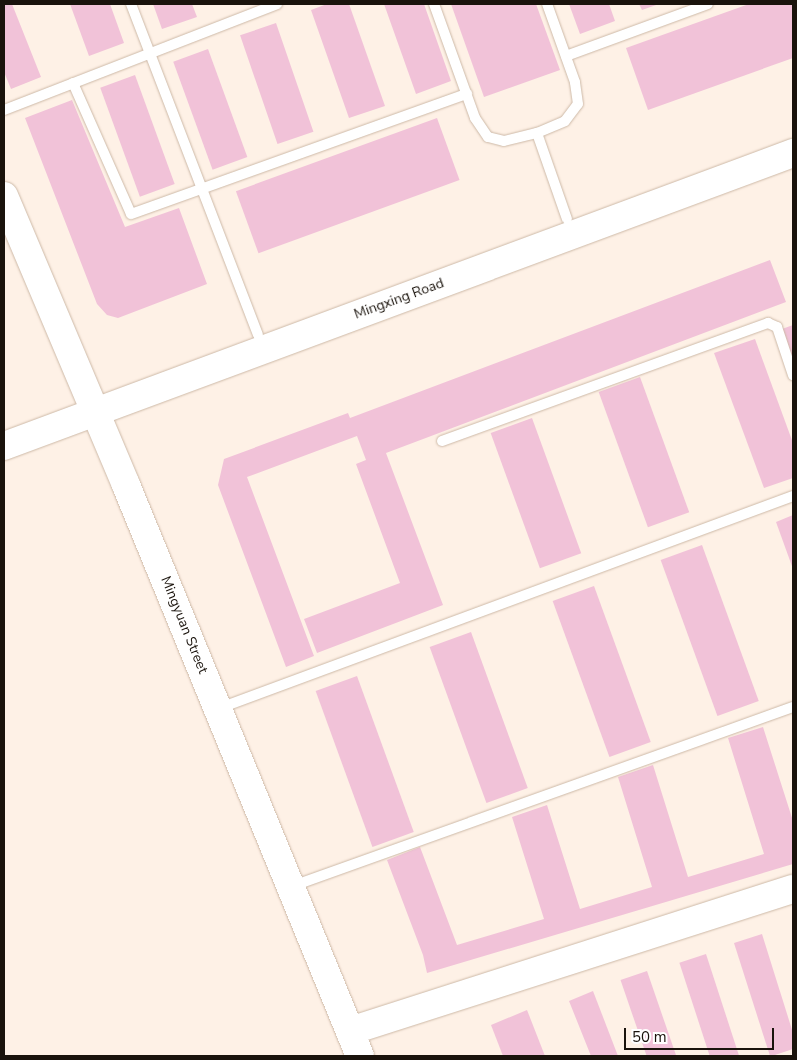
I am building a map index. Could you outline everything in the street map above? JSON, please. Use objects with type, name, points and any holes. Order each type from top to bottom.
[{"type":"street","name":"Mingxing Road","points":[[4,446],[92,404],[258,334],[793,135]]},
{"type":"street","name":"Mingxing Road","points":[[4,428],[92,404],[793,153]]},
{"type":"street","name":"Mingyuan Street","points":[[4,196],[92,404],[360,1056]]},
{"type":"street","points":[[350,1031],[793,889]]},
{"type":"lane","points":[[131,4],[258,334]]},
{"type":"lane","points":[[4,110],[277,4]]},
{"type":"lane","points":[[434,4],[475,118],[488,137],[504,141],[537,133],[564,121],[578,104],[575,82],[547,4]]},
{"type":"lane","points":[[566,56],[708,4]]},
{"type":"lane","points":[[73,83],[131,214],[467,94]]},
{"type":"lane","points":[[537,133],[568,219]]},
{"type":"lane","points":[[442,440],[768,323],[777,327],[793,375]]},
{"type":"lane","points":[[218,709],[793,496]]},
{"type":"lane","points":[[290,886],[793,707]]},
{"type":"building","points":[[4,4],[12,4],[41,77],[11,89],[4,72]]},
{"type":"building","points":[[70,4],[110,4],[124,43],[89,56]]},
{"type":"building","points":[[153,4],[192,4],[197,17],[162,29]]},
{"type":"building","points":[[327,4],[349,4],[385,106],[349,118],[311,10]]},
{"type":"building","points":[[384,4],[424,4],[451,81],[416,94]]},
{"type":"building","points":[[451,4],[536,4],[560,70],[484,97]]},
{"type":"building","points":[[569,4],[609,4],[615,21],[580,34]]},
{"type":"building","points":[[639,4],[659,4],[642,10]]},
{"type":"building","points":[[749,4],[793,4],[793,58],[648,110],[626,48]]},
{"type":"building","points":[[276,23],[313,132],[278,144],[240,35]]},
{"type":"building","points":[[208,49],[247,157],[213,170],[173,62]]},
{"type":"building","points":[[135,75],[175,184],[140,197],[100,88]]},
{"type":"building","points":[[72,100],[125,227],[179,208],[207,284],[118,318],[107,315],[97,304],[25,118]]},
{"type":"building","points":[[437,118],[460,180],[258,253],[236,191]]},
{"type":"building","points":[[770,260],[786,302],[386,453],[443,605],[317,653],[304,619],[400,583],[356,464],[366,460],[357,436],[247,477],[314,656],[286,667],[218,485],[224,459],[348,413],[350,418]]},
{"type":"building","points":[[793,325],[793,362],[782,329]]},
{"type":"building","points":[[755,339],[793,443],[793,478],[764,488],[714,353]]},
{"type":"building","points":[[640,377],[689,512],[648,527],[599,392]]},
{"type":"building","points":[[532,418],[581,553],[540,568],[491,433]]},
{"type":"building","points":[[793,515],[793,569],[776,522]]},
{"type":"building","points":[[702,545],[759,701],[717,716],[661,560]]},
{"type":"building","points":[[594,586],[651,742],[609,757],[553,601]]},
{"type":"building","points":[[471,632],[528,788],[486,803],[430,647]]},
{"type":"building","points":[[357,676],[414,832],[372,847],[316,691]]},
{"type":"building","points":[[763,727],[793,821],[793,864],[427,973],[423,955],[387,860],[420,847],[457,945],[544,919],[512,817],[547,805],[580,909],[652,887],[618,777],[653,765],[688,877],[764,854],[728,738]]},
{"type":"building","points":[[762,934],[793,1033],[793,1049],[772,1056],[770,1056],[734,943]]},
{"type":"building","points":[[706,954],[739,1056],[710,1056],[679,963]]},
{"type":"building","points":[[647,971],[676,1056],[647,1056],[621,980]]},
{"type":"building","points":[[593,991],[618,1056],[591,1056],[569,1001]]},
{"type":"building","points":[[527,1010],[545,1056],[503,1056],[491,1025]]}]
